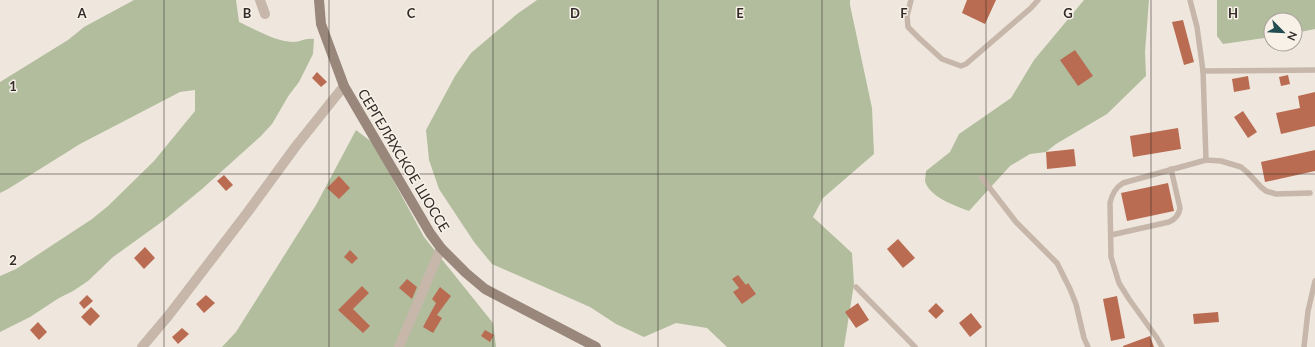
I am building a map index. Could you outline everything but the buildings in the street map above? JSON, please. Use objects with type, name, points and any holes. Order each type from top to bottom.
[{"type":"main road","name":"СЕРГЕЛЯХСКОЕ ШОССЕ","points":[[319,0],[321,24],[344,86],[430,234],[441,248],[466,274],[485,288],[596,347]]},
{"type":"street","points":[[260,0],[265,14]]},
{"type":"street","points":[[142,347],[169,315],[296,146],[344,86]]},
{"type":"street","points":[[398,347],[441,248]]},
{"type":"lane","points":[[911,0],[907,16],[908,27],[942,59],[961,66],[966,64],[1031,8],[1038,0]]},
{"type":"lane","points":[[1190,0],[1197,27],[1203,71],[1206,160]]},
{"type":"lane","points":[[1203,71],[1315,70]]},
{"type":"lane","points":[[1162,347],[1119,283],[1111,257],[1110,203],[1116,189],[1123,183],[1206,160],[1221,161],[1241,168],[1247,172],[1261,188],[1270,192],[1310,193]]},
{"type":"lane","points":[[1111,235],[1169,222],[1174,219],[1179,213],[1180,208],[1172,169]]},
{"type":"lane","points":[[982,178],[1016,222],[1057,263],[1076,304],[1084,338],[1088,347]]},
{"type":"lane","points":[[1304,347],[1308,311],[1315,282]]},
{"type":"lane","points":[[856,286],[915,347]]},
{"type":"green space","points":[[134,0],[236,0],[239,22],[265,35],[280,40],[296,42],[314,39],[313,54],[299,82],[289,95],[272,124],[261,136],[202,189],[163,221],[113,257],[88,281],[30,317],[0,332],[0,276],[16,269],[92,219],[108,206],[154,161],[195,111],[195,90],[180,92],[80,144],[0,193],[0,82],[68,40],[84,27]]},
{"type":"green space","points":[[537,0],[850,0],[872,108],[874,154],[823,198],[813,217],[852,253],[854,284],[844,347],[727,347],[707,328],[676,323],[644,337],[616,324],[590,307],[492,264],[474,242],[439,189],[429,160],[426,130],[455,76],[471,53],[517,14]]},
{"type":"green space","points":[[1084,0],[1149,0],[1145,52],[1146,76],[1107,114],[1056,144],[1046,152],[1030,154],[1010,166],[969,211],[950,204],[937,196],[928,187],[925,181],[926,171],[950,152],[959,134],[1011,98],[1034,60]]},
{"type":"green space","points":[[1217,0],[1315,0],[1315,29],[1303,31],[1303,12],[1263,12],[1263,38],[1223,44],[1217,36]]},
{"type":"green space","points":[[356,130],[373,143],[424,237],[493,323],[496,347],[222,347],[236,332],[316,205]]}]
